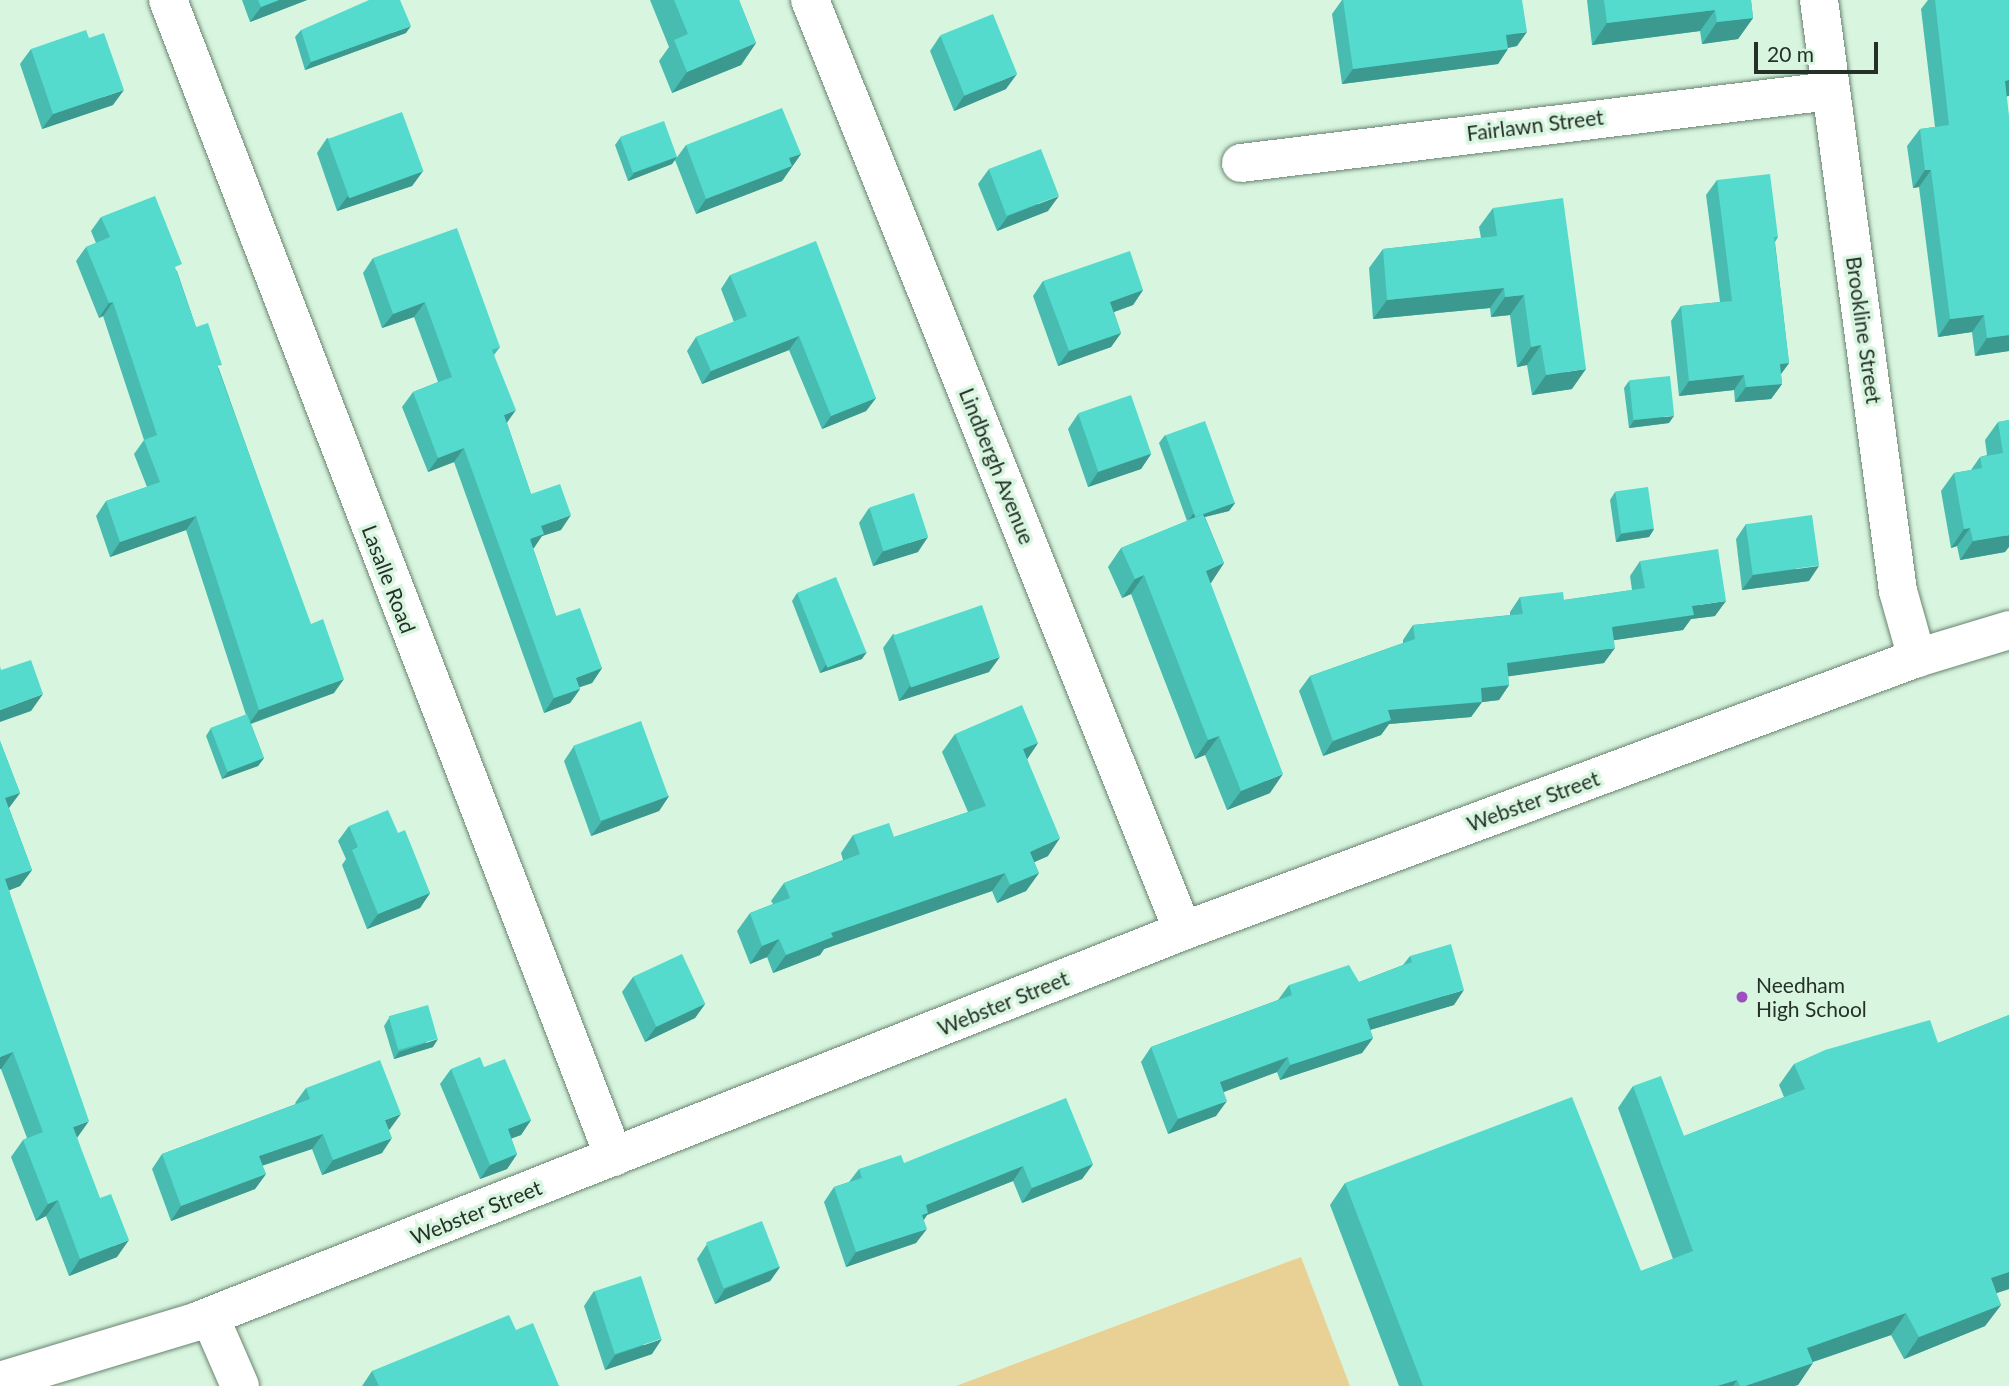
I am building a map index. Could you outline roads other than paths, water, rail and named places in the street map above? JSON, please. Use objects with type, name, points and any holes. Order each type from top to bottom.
[{"type":"street","name":"Lasalle Road","points":[[168,0],[614,1157]]},
{"type":"street","name":"Lindbergh Avenue","points":[[810,0],[1183,931]]},
{"type":"street","name":"Brookline Street","points":[[1819,0],[1898,591],[1917,658]]},
{"type":"street","name":"Fairlawn Street","points":[[1241,163],[1830,91]]},
{"type":"street","name":"Webster Street","points":[[1,1379],[209,1317],[1183,931],[1917,658],[2009,630]]},
{"type":"street","points":[[209,1317],[240,1386]]},
{"type":"place","name":"Needham High School","points":[[1742,997]]}]
